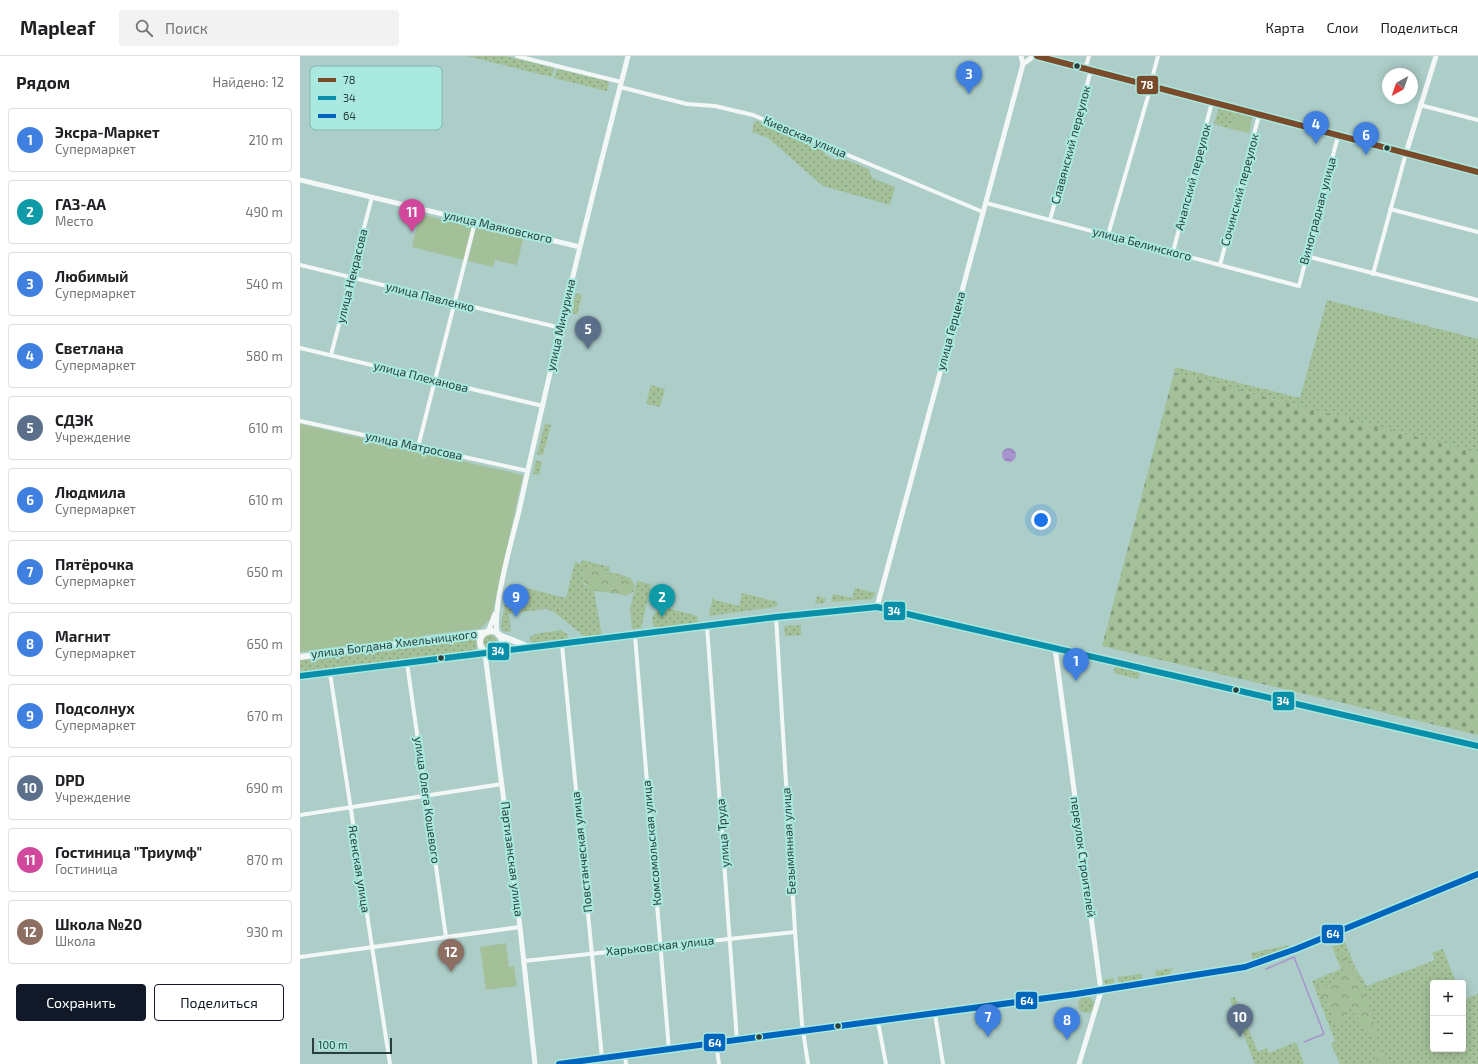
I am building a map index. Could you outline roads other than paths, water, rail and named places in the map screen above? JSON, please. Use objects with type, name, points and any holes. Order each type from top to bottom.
[{"type":"main road","name":"улица Богдана Хмельницкого","points":[[300,676],[635,636],[776,617],[877,607],[1478,746]]},
{"type":"main road","name":"улица Богдана Хмельницкого","points":[[300,657],[488,632]]},
{"type":"main road","points":[[488,632],[494,632],[498,635],[501,640],[501,645],[497,651],[489,653],[484,650],[480,644],[481,637],[488,632]]},
{"type":"main road","name":"улица Богдана Хмельницкого","points":[[498,635],[512,642],[532,648]]},
{"type":"street","name":"Киевская улица","points":[[517,56],[687,104],[715,106],[753,115],[983,212]]},
{"type":"street","name":"улица Мичурина","points":[[498,635],[496,624],[500,596],[560,328],[628,56]]},
{"type":"street","name":"улица Герцена","points":[[877,607],[1023,64],[1021,56]]},
{"type":"street","points":[[1023,64],[1034,56]]},
{"type":"street","points":[[1037,56],[1478,172]]},
{"type":"street","name":"Славянский переулок","points":[[1050,220],[1088,69],[1089,56]]},
{"type":"street","points":[[1108,235],[1158,56]]},
{"type":"street","points":[[1373,274],[1406,153],[1436,56]]},
{"type":"street","name":"Анапский переулок","points":[[1173,252],[1212,102]]},
{"type":"street","points":[[1420,105],[1478,120]]},
{"type":"street","name":"Сочинский переулок","points":[[1220,265],[1259,115]]},
{"type":"street","name":"Виноградная улица","points":[[1299,286],[1338,136]]},
{"type":"street","name":"улица Маяковского","points":[[300,180],[580,247]]},
{"type":"street","name":"улица Некрасова","points":[[331,355],[372,197]]},
{"type":"street","name":"улица Белинского","points":[[986,203],[1299,286]]},
{"type":"street","points":[[1390,209],[1478,232]]},
{"type":"street","points":[[418,447],[475,222]]},
{"type":"street","points":[[1306,256],[1478,300]]},
{"type":"street","name":"улица Павленко","points":[[300,264],[455,304],[560,328]]},
{"type":"street","name":"улица Плеханова","points":[[300,348],[543,406]]},
{"type":"street","name":"улица Матросова","points":[[300,421],[528,471]]},
{"type":"street","name":"улица Мичурина","points":[[488,632],[500,596]]},
{"type":"street","name":"Безымянная улица","points":[[776,617],[795,932],[803,1032],[808,1064]]},
{"type":"street","name":"улица Труда","points":[[707,626],[738,1041]]},
{"type":"street","name":"Комсомольская улица","points":[[635,636],[669,1050]]},
{"type":"street","name":"Повстанческая улица","points":[[562,645],[602,1058]]},
{"type":"street","name":"переулок Строителей","points":[[1055,648],[1101,991],[1079,1064]]},
{"type":"street","name":"Партизанская улица","points":[[489,653],[502,784],[535,1064]]},
{"type":"street","name":"улица Олега Кошевого","points":[[407,663],[446,937]]},
{"type":"street","name":"Ясенская улица","points":[[330,673],[349,807],[390,1064]]},
{"type":"street","points":[[300,815],[502,784]]},
{"type":"street","points":[[559,1064],[1101,991],[1260,964],[1478,874]]},
{"type":"street","points":[[300,957],[520,927]]},
{"type":"street","name":"Харьковская улица","points":[[524,961],[795,932]]},
{"type":"street","points":[[935,1014],[943,1064]]},
{"type":"street","points":[[878,1022],[886,1064]]},
{"type":"street","points":[[716,1043],[720,1064]]},
{"type":"street","points":[[625,1056],[626,1064]]},
{"type":"water","points":[[1006,448],[1012,448],[1016,452],[1016,458],[1012,462],[1006,462],[1002,458],[1002,452]]},
{"type":"waterway","points":[[1266,969],[1294,957],[1324,1034],[1304,1042]]},
{"type":"place","name":"Любимый","points":[[969,94]]},
{"type":"place","name":"Светлана","points":[[1316,144]]},
{"type":"place","name":"Людмила","points":[[1366,155]]},
{"type":"place","name":"Гостиница \"Триумф\"","points":[[412,232]]},
{"type":"place","name":"СДЭК","points":[[588,349]]},
{"type":"place","name":"Подсолнух","points":[[516,617]]},
{"type":"place","name":"ГАЗ-АА","points":[[662,617]]},
{"type":"place","name":"Эксра-Маркет","points":[[1076,681]]},
{"type":"place","name":"Школа №20","points":[[451,972]]},
{"type":"place","name":"Пятёрочка","points":[[988,1037]]},
{"type":"place","name":"DPD","points":[[1240,1037]]},
{"type":"place","name":"Магнит","points":[[1067,1040]]}]
